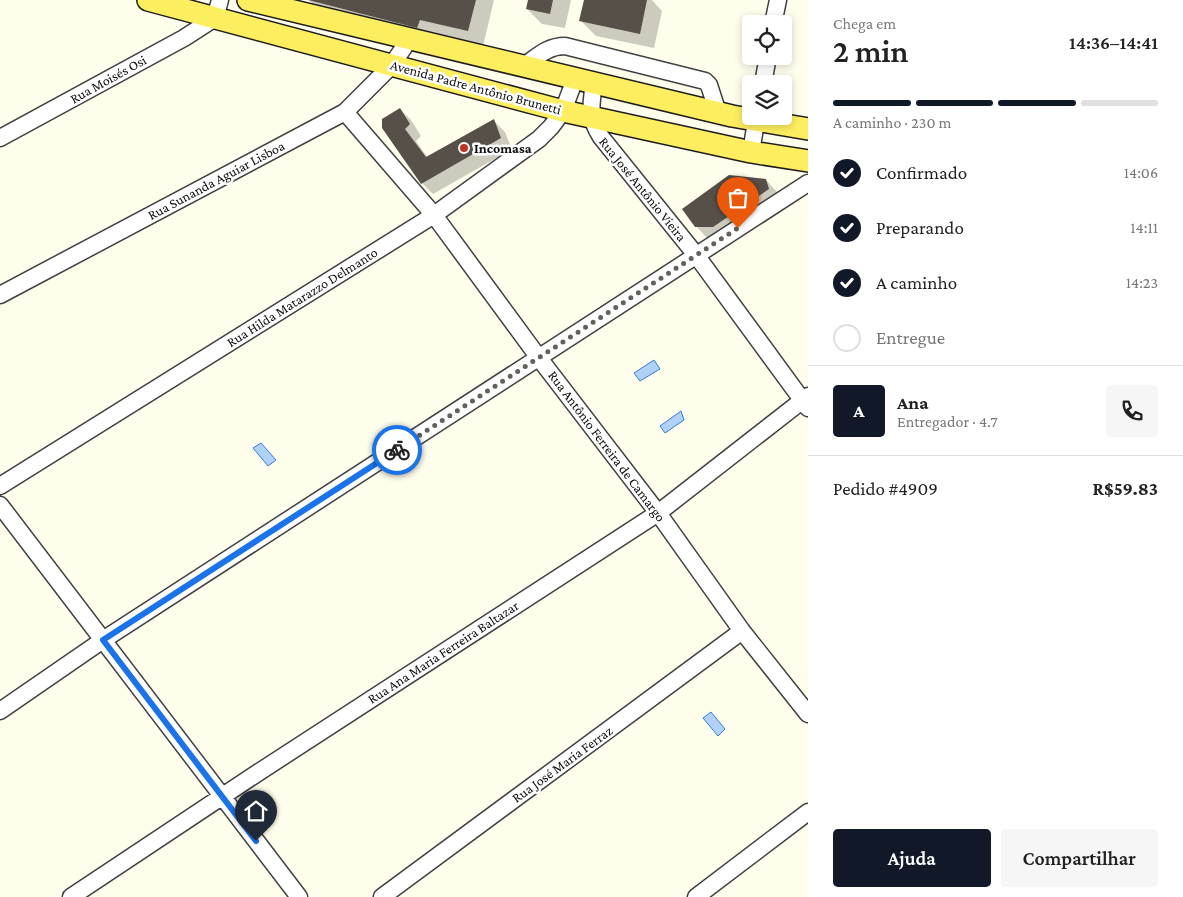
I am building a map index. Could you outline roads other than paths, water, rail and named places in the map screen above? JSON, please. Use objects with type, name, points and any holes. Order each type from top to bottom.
[{"type":"main road","name":"Avenida Padre Antônio Brunetti","points":[[148,0],[218,9],[392,65],[563,111],[752,152],[808,161]]},
{"type":"main road","points":[[248,0],[718,113],[742,116]]},
{"type":"main road","points":[[789,125],[808,129]]},
{"type":"street","points":[[775,15],[778,0]]},
{"type":"street","name":"Rua Moisés Osi","points":[[0,138],[184,38],[218,9]]},
{"type":"street","name":"Rua Sunanda Aguiar Lisboa","points":[[0,295],[345,112],[392,65],[410,38]]},
{"type":"street","points":[[524,66],[546,50],[557,46],[565,46],[705,81],[709,85],[718,113]]},
{"type":"street","points":[[584,81],[591,107],[591,116]]},
{"type":"street","name":"Rua Hilda Matarazzo Delmanto","points":[[0,486],[434,215],[539,139],[551,127],[584,81]]},
{"type":"street","name":"Rua Antônio Ferreira de Camargo","points":[[345,112],[434,215],[539,358],[658,513],[742,631],[808,714]]},
{"type":"street","name":"Rua José Antônio Vieira","points":[[591,116],[594,127],[601,137],[696,256],[806,401]]},
{"type":"street","points":[[752,152],[756,125]]},
{"type":"street","points":[[0,711],[103,640],[808,182]]},
{"type":"street","name":"Rua Ana Maria Ferreira Baltazar","points":[[71,897],[222,796],[658,513],[806,401]]},
{"type":"street","points":[[0,505],[299,897]]},
{"type":"street","name":"Rua José Maria Ferraz","points":[[382,897],[742,631]]},
{"type":"street","points":[[696,897],[808,812]]},
{"type":"water","points":[[654,360],[660,369],[640,381],[634,373]]},
{"type":"water","points":[[681,411],[684,420],[665,433],[660,426]]},
{"type":"water","points":[[261,443],[276,460],[268,466],[253,448]]},
{"type":"water","points":[[711,712],[725,729],[718,736],[703,718]]},
{"type":"place","name":"Incomasa","points":[[464,148]]}]
